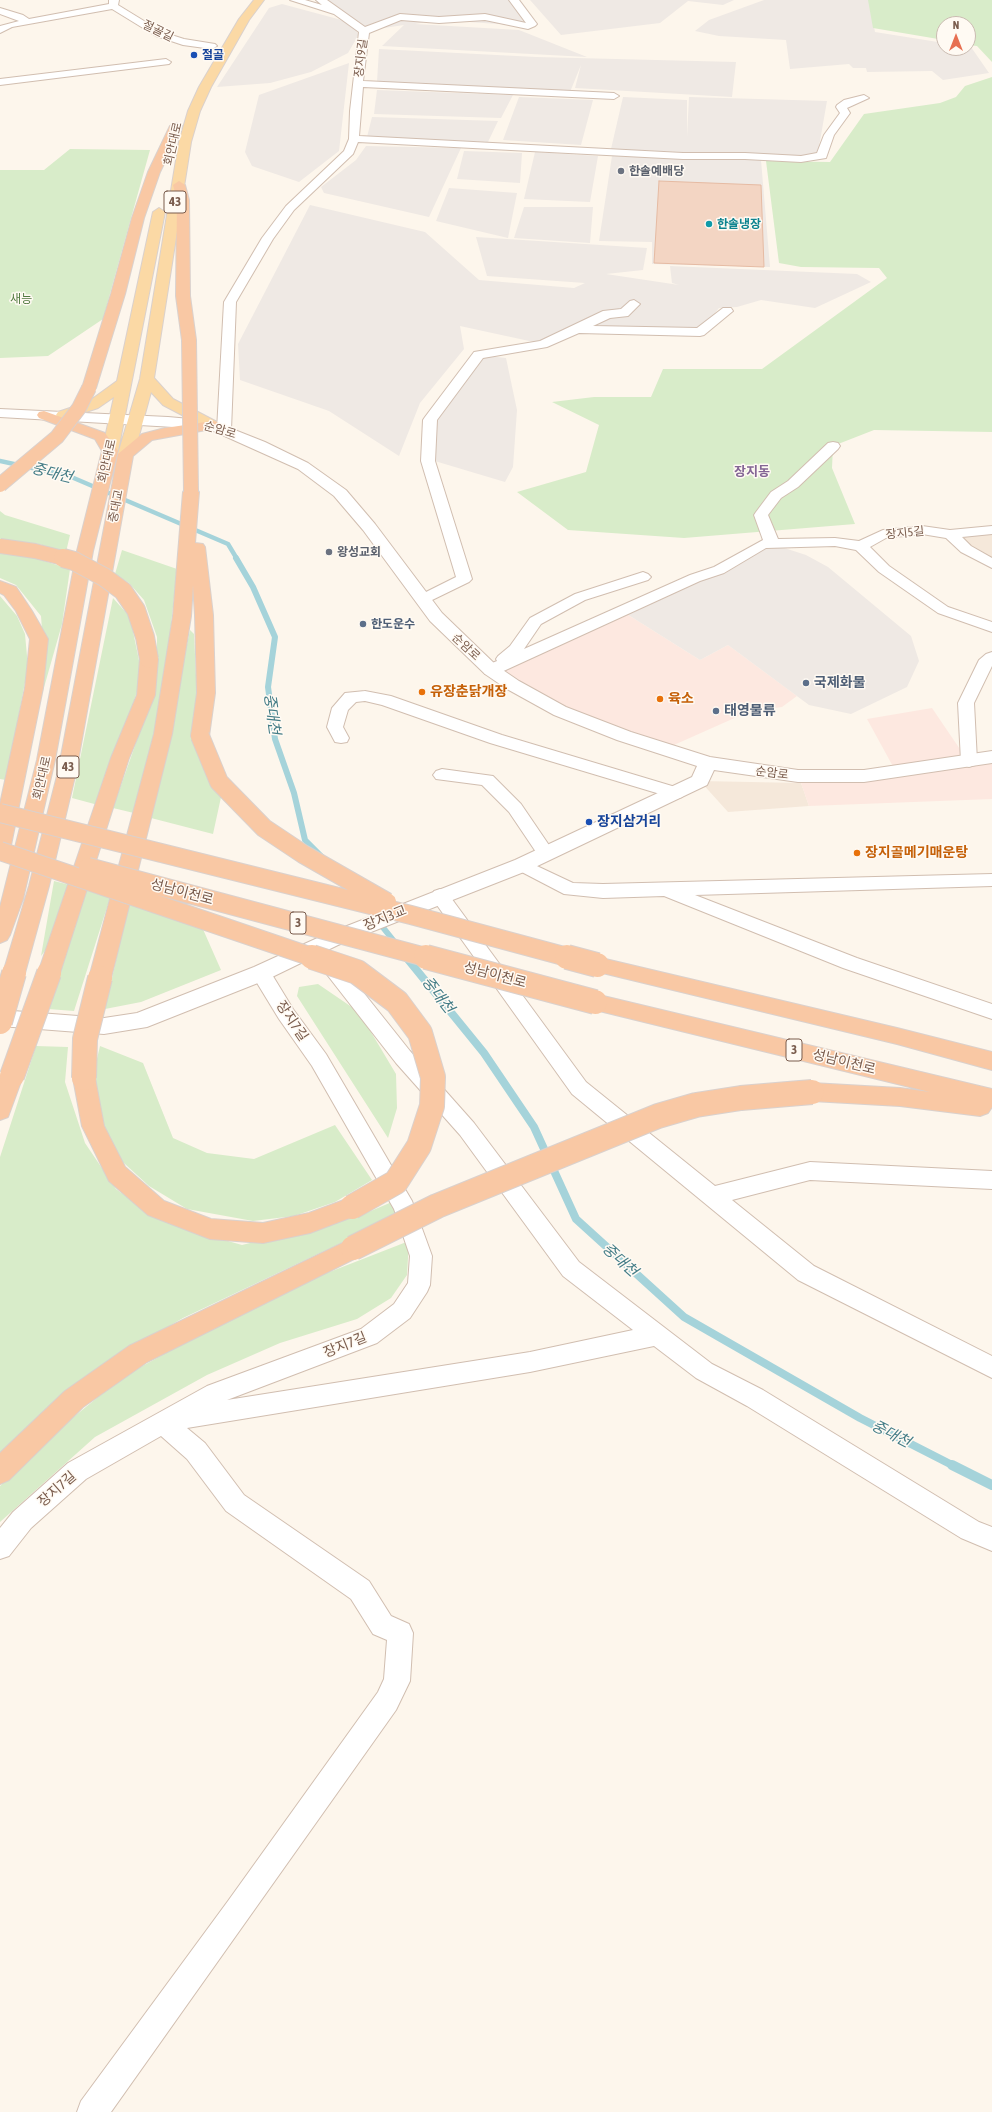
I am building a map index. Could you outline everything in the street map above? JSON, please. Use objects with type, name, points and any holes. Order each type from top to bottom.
[{"type":"highway","points":[[0,485],[57,437],[79,408],[89,388],[118,294],[138,218],[154,172],[176,126]]},
{"type":"highway","points":[[0,586],[10,591],[24,611],[39,639],[34,688],[0,850],[357,972],[397,1002],[420,1033],[433,1077],[432,1106],[419,1146],[396,1182],[352,1208],[310,1223],[263,1233],[210,1229],[156,1208],[117,1174],[93,1126],[84,1078],[85,1039],[100,978],[163,734],[182,616],[191,492],[189,340],[183,296],[183,200],[179,184]]},
{"type":"highway","points":[[44,415],[85,429],[100,436],[110,452]]},
{"type":"highway","points":[[126,454],[148,437],[165,432],[218,428]]},
{"type":"highway","name":"회안대로","points":[[0,935],[13,899],[46,760],[86,551],[110,452]]},
{"type":"highway","name":"중대교","points":[[106,557],[126,454]]},
{"type":"highway","points":[[191,492],[204,615],[206,693],[200,736],[219,782],[264,828],[303,854],[411,915]]},
{"type":"highway","points":[[0,546],[34,551],[74,561],[104,577],[123,591],[136,610],[145,637],[149,658],[146,695],[120,758],[49,973],[0,1111]]},
{"type":"highway","name":"회안대로","points":[[0,1022],[39,886],[67,772],[106,557]]},
{"type":"highway","points":[[0,813],[411,915],[597,965],[897,1036],[992,1061]]},
{"type":"highway","name":"성남이천로","points":[[0,844],[595,1002],[992,1098]]},
{"type":"highway","points":[[0,1471],[74,1399],[138,1354],[437,1206],[658,1116],[696,1105],[741,1098],[812,1092],[900,1097],[992,1109]]},
{"type":"main road","points":[[204,60],[212,46],[246,0]]},
{"type":"main road","name":"회안대로","points":[[126,454],[134,419],[147,379],[185,142],[194,111],[205,87],[244,19],[259,0]]},
{"type":"main road","name":"회안대로","points":[[166,178],[176,126],[186,100]]},
{"type":"main road","name":"회안대로","points":[[110,452],[161,200]]},
{"type":"main road","points":[[147,379],[168,402],[218,428]]},
{"type":"main road","points":[[63,415],[93,404],[124,383]]},
{"type":"street","points":[[295,0],[341,13]]},
{"type":"street","name":"장지9길","points":[[320,0],[364,30],[354,139]]},
{"type":"street","points":[[364,30],[400,17],[439,20],[485,17],[514,24],[528,26],[532,24],[514,0]]},
{"type":"street","points":[[0,29],[114,3]]},
{"type":"street","name":"절골길","points":[[114,3],[159,34],[183,42],[212,46]]},
{"type":"street","points":[[0,11],[20,17],[27,22]]},
{"type":"street","points":[[0,82],[166,62]]},
{"type":"street","points":[[358,84],[614,96]]},
{"type":"street","points":[[218,428],[230,302],[268,238],[290,208],[349,152],[354,139],[683,156],[817,158],[822,156],[829,135],[845,113],[841,107],[848,102],[864,98]]},
{"type":"street","points":[[423,599],[464,579],[428,462],[430,420],[479,355],[543,344],[607,314],[624,313],[634,304]]},
{"type":"street","points":[[577,329],[700,332],[727,311]]},
{"type":"street","name":"순암로","points":[[0,413],[134,419],[218,428],[260,444],[302,466],[340,493],[369,526],[423,599],[450,632],[491,670],[535,698],[587,722],[708,763],[761,772],[832,778],[888,774],[992,757]]},
{"type":"street","points":[[772,544],[761,515],[776,495],[793,484],[833,446]]},
{"type":"street","name":"장지5길","points":[[861,546],[883,534],[922,530],[950,534],[992,530]]},
{"type":"street","points":[[950,534],[966,549],[992,564]]},
{"type":"street","points":[[491,670],[695,578],[719,570],[762,544],[835,542],[861,546],[884,569],[943,610],[955,616],[980,622],[992,628]]},
{"type":"street","points":[[491,670],[516,649],[535,621],[580,597],[643,577]]},
{"type":"street","points":[[968,761],[966,704],[986,664],[992,657]]},
{"type":"street","points":[[342,738],[335,727],[340,708],[351,697],[365,696],[385,700],[496,739],[676,793]]},
{"type":"street","name":"장지3교","points":[[324,944],[440,896],[522,865],[676,793],[700,781],[708,763]]},
{"type":"street","points":[[442,775],[487,780],[515,808],[546,854]]},
{"type":"street","points":[[522,865],[570,889],[603,891],[992,880]]},
{"type":"street","points":[[664,890],[850,963],[992,1012]]},
{"type":"street","points":[[440,896],[579,1088],[806,1273],[992,1368]]},
{"type":"street","points":[[0,1018],[104,1026],[139,1021],[261,973],[324,944],[403,1057],[467,1129],[571,1269],[704,1371],[755,1398],[970,1530],[992,1539]]},
{"type":"street","name":"장지7길","points":[[0,1547],[22,1520],[77,1471],[214,1394],[369,1336],[402,1311],[419,1285],[421,1256],[404,1208],[319,1060],[286,1014],[261,973]]},
{"type":"street","points":[[711,1196],[810,1171],[992,1180]]},
{"type":"street","points":[[162,1422],[530,1362],[657,1335]]},
{"type":"street","points":[[92,2112],[234,1917],[387,1701],[397,1681],[400,1633],[382,1625],[360,1590],[235,1503],[196,1451],[162,1422]]},
{"type":"shaded area","points":[[326,0],[512,0],[528,26],[439,20],[415,24],[519,30],[587,57],[382,46],[404,25],[364,31]]},
{"type":"shaded area","points":[[530,0],[734,0],[723,5],[688,1],[660,23],[561,35]]},
{"type":"shaded area","points":[[764,0],[869,0],[875,32],[936,42],[936,56],[976,56],[976,54],[989,73],[943,80],[932,71],[867,72],[866,68],[853,68],[849,64],[790,69],[786,40],[719,36],[695,31],[709,20]]},
{"type":"shaded area","points":[[282,4],[349,22],[359,34],[348,53],[311,72],[270,83],[217,87],[269,8]]},
{"type":"shaded area","points":[[379,49],[536,57],[736,62],[732,97],[575,88],[581,65],[570,92],[377,82]]},
{"type":"shaded area","points":[[349,63],[339,151],[299,182],[252,166],[245,152],[259,95]]},
{"type":"shaded area","points":[[377,90],[513,95],[501,118],[374,114]]},
{"type":"shaded area","points":[[519,97],[593,100],[581,145],[503,140]]},
{"type":"shaded area","points":[[623,97],[687,100],[687,137],[689,97],[827,101],[817,158],[611,149]]},
{"type":"shaded area","points":[[372,117],[498,121],[488,142],[367,137]]},
{"type":"shaded area","points":[[366,146],[461,148],[429,217],[324,193],[321,187],[356,160]]},
{"type":"shaded area","points":[[464,151],[522,153],[520,183],[457,179]]},
{"type":"shaded area","points":[[535,152],[598,156],[590,202],[524,199]]},
{"type":"shaded area","points":[[612,156],[761,160],[770,267],[652,264],[652,242],[599,241]]},
{"type":"shaded area","points":[[449,188],[517,193],[508,238],[436,221]]},
{"type":"shaded area","points":[[310,205],[425,232],[479,280],[574,288],[585,283],[487,276],[476,237],[647,248],[643,270],[606,274],[679,285],[672,283],[670,266],[857,274],[871,282],[815,308],[761,300],[737,307],[719,308],[700,332],[577,329],[543,344],[460,326],[464,349],[420,403],[399,456],[329,411],[240,380],[238,344]]},
{"type":"shaded area","points":[[524,207],[593,207],[590,243],[514,238]]},
{"type":"shaded area","points":[[479,355],[506,358],[517,410],[513,467],[505,482],[428,459],[430,420]]},
{"type":"shaded area","points":[[992,530],[992,564],[950,534]]},
{"type":"shaded area","points":[[772,544],[806,555],[828,567],[911,636],[919,661],[907,687],[851,714],[809,705],[728,645],[700,660],[622,611]]},
{"type":"shaded area","points":[[622,611],[700,660],[728,645],[797,696],[782,707],[748,712],[665,749],[587,723],[491,670]]},
{"type":"shaded area","points":[[932,708],[968,761],[992,758],[992,799],[809,806],[801,783],[832,778],[896,772],[867,719]]},
{"type":"shaded area","points":[[700,781],[801,783],[809,806],[728,812]]},
{"type":"green space","points":[[868,0],[992,0],[992,62],[976,46],[976,16],[936,16],[936,39],[873,28]]},
{"type":"green space","points":[[992,77],[992,432],[874,430],[833,446],[832,468],[855,524],[684,538],[568,530],[517,492],[586,472],[599,425],[552,402],[594,397],[651,397],[663,369],[762,369],[887,278],[879,268],[801,267],[779,263],[766,161],[830,162],[864,114],[940,103],[956,97],[965,86]]},
{"type":"green space","name":"새능","points":[[70,149],[150,150],[103,319],[48,356],[0,358],[0,170],[44,170]]},
{"type":"green space","points":[[0,511],[5,515],[70,535],[66,552],[39,544],[0,540]]},
{"type":"green space","points":[[122,550],[177,569],[168,653],[151,758],[138,814],[113,808],[144,720],[157,664],[157,637],[144,600],[129,583],[115,574]]},
{"type":"green space","points":[[0,553],[28,556],[70,569],[62,624],[43,691],[44,657],[41,616],[16,585],[0,578]]},
{"type":"green space","points":[[0,596],[17,616],[25,634],[28,667],[6,780],[0,779]]},
{"type":"green space","points":[[113,598],[130,617],[141,670],[138,689],[98,805],[72,798]]},
{"type":"green space","points":[[190,630],[194,634],[199,737],[223,788],[213,834],[151,818]]},
{"type":"green space","points":[[54,881],[70,885],[48,947],[41,956]]},
{"type":"green space","points":[[85,890],[110,898],[74,1011],[48,1009]]},
{"type":"green space","points":[[129,903],[202,927],[221,970],[141,1002],[105,1009]]},
{"type":"green space","points":[[318,984],[359,1012],[396,1074],[397,1108],[388,1138],[297,996],[299,987]]},
{"type":"green space","points":[[36,1046],[68,1047],[65,1082],[85,1143],[116,1189],[147,1212],[189,1230],[242,1245],[359,1216],[392,1202],[398,1216],[183,1318],[125,1352],[0,1453],[0,1157]]},
{"type":"green space","points":[[100,1046],[143,1063],[173,1138],[207,1153],[254,1159],[335,1125],[372,1180],[335,1202],[294,1216],[253,1221],[187,1209],[149,1186],[113,1153],[96,1110],[95,1067]]},
{"type":"green space","points":[[409,1241],[407,1275],[391,1298],[357,1319],[280,1343],[207,1375],[95,1437],[0,1522],[0,1486],[60,1428],[124,1376],[201,1334],[314,1278]]},
{"type":"building","name":"한솔냉장","points":[[659,181],[761,185],[764,267],[654,263]]},
{"type":"waterway","name":"중대천","points":[[0,461],[69,476],[228,544],[237,559]]},
{"type":"waterway","name":"중대천","points":[[236,558],[253,587],[275,637],[268,687],[275,739],[294,793],[305,840],[323,858]]},
{"type":"waterway","name":"중대천","points":[[377,920],[397,945]]},
{"type":"waterway","name":"중대천","points":[[406,957],[484,1053],[534,1127],[576,1219],[684,1317],[860,1418],[954,1466]]},
{"type":"waterway","name":"중대천","points":[[954,1466],[992,1485]]},
{"type":"place","name":"절골","points":[[194,55]]},
{"type":"place","name":"한솔예배당","points":[[621,171]]},
{"type":"place","name":"한솔냉장","points":[[709,224]]},
{"type":"place","name":"왕성교회","points":[[329,552]]},
{"type":"place","name":"한도운수","points":[[363,624]]},
{"type":"place","name":"국제화물","points":[[806,683]]},
{"type":"place","name":"유장춘닭개장","points":[[422,692]]},
{"type":"place","name":"육소","points":[[660,699]]},
{"type":"place","name":"태영물류","points":[[716,711]]},
{"type":"place","name":"장지삼거리","points":[[589,822]]},
{"type":"place","name":"장지골메기매운탕","points":[[857,853]]},
{"type":"district","name":"장지동","points":[[752,472]]}]
